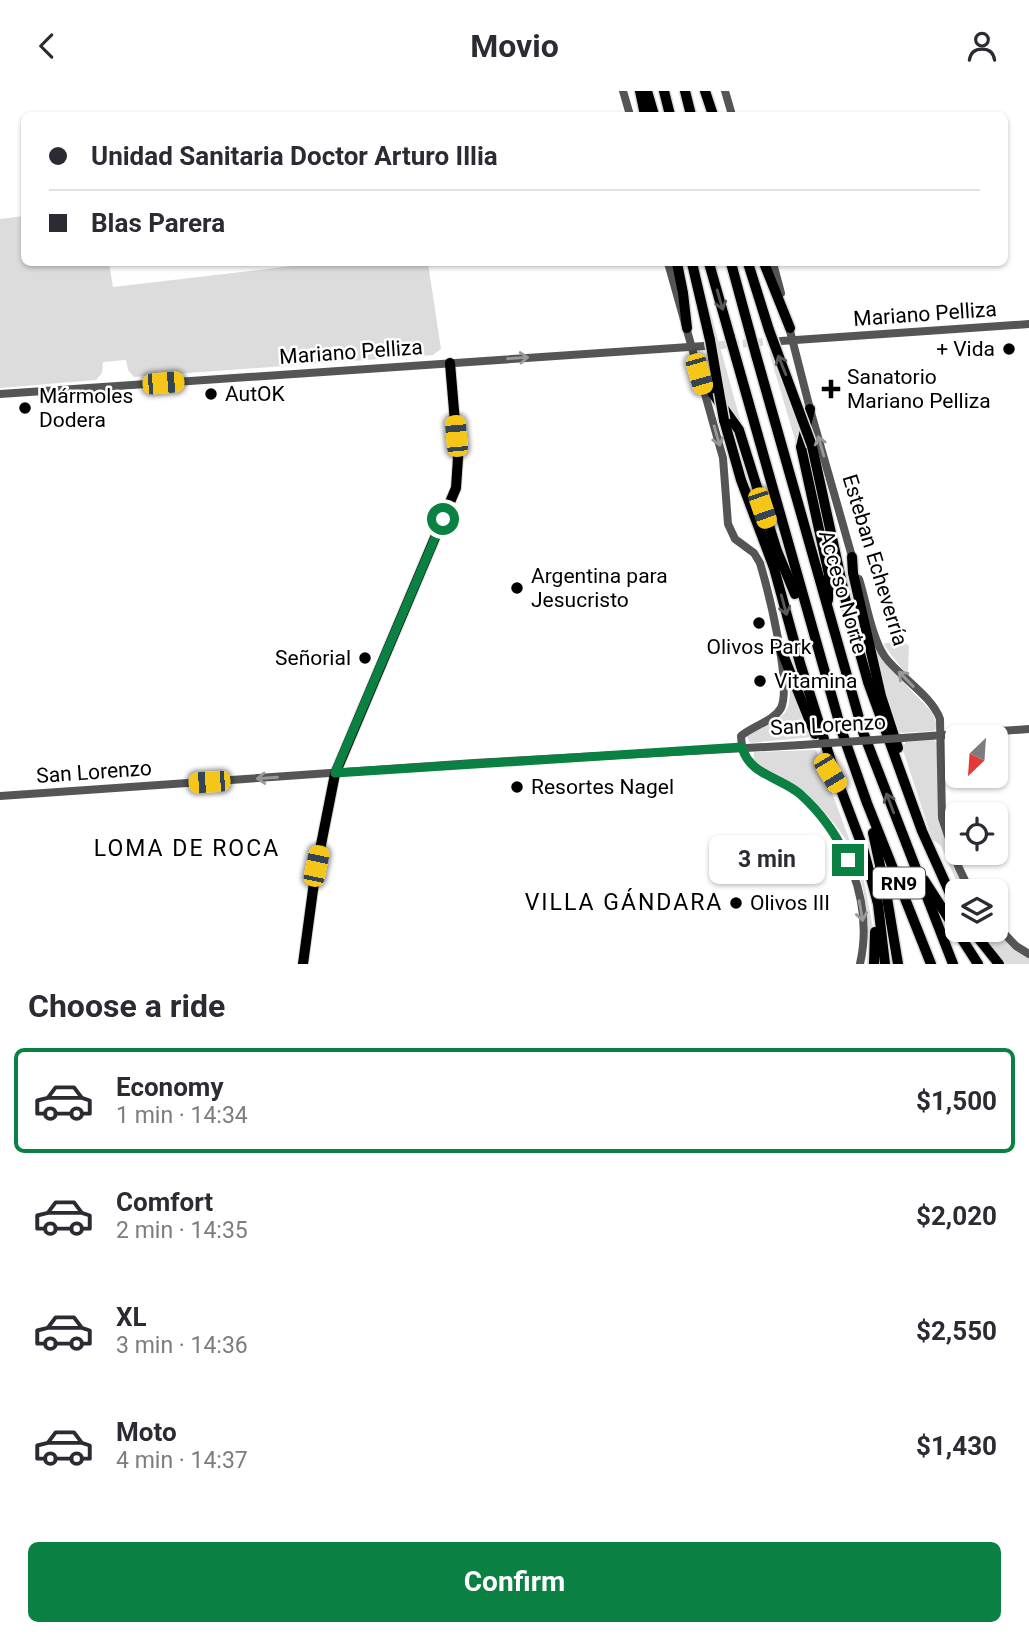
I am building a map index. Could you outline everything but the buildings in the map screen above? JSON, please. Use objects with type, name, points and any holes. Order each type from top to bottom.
[{"type":"highway","points":[[640,91],[644,112]]},
{"type":"highway","points":[[648,91],[653,112]]},
{"type":"highway","points":[[664,91],[669,112]]},
{"type":"highway","points":[[685,91],[690,112]]},
{"type":"highway","points":[[704,91],[709,112]]},
{"type":"highway","points":[[678,266],[687,328]]},
{"type":"highway","points":[[693,266],[707,343],[713,357],[723,420],[741,480],[774,568],[800,663],[842,793],[863,848],[878,904],[886,964]]},
{"type":"highway","name":"Acceso Norte","points":[[710,266],[841,729],[867,803],[931,964]]},
{"type":"highway","name":"Acceso Norte","points":[[731,266],[863,731],[953,964]]},
{"type":"highway","points":[[749,266],[769,330],[812,446],[856,645],[894,760],[945,885]]},
{"type":"highway","points":[[765,266],[790,328]]},
{"type":"highway","points":[[699,374],[739,430],[777,551],[813,636]]},
{"type":"highway","points":[[810,408],[801,447],[829,575],[827,610]]},
{"type":"highway","points":[[852,557],[853,573],[881,696],[922,831]]},
{"type":"highway","points":[[780,647],[830,773],[842,793]]},
{"type":"highway","points":[[867,803],[898,964]]},
{"type":"highway","points":[[914,866],[978,964]]},
{"type":"highway","points":[[872,884],[876,940],[874,964]]},
{"type":"highway","points":[[977,942],[989,964]]},
{"type":"highway","points":[[981,942],[999,964]]},
{"type":"main road","points":[[303,964],[315,875],[335,773],[456,488],[458,458],[450,363]]},
{"type":"street","points":[[623,91],[629,112]]},
{"type":"street","points":[[725,91],[731,112]]},
{"type":"street","points":[[669,266],[723,458],[728,524],[735,539],[754,553],[760,563],[780,647],[783,693],[781,707],[778,712],[741,736],[742,747],[752,766],[800,794],[840,841],[855,880],[862,912],[864,937],[860,964]]},
{"type":"street","name":"Esteban Echeverría","points":[[774,266],[810,408],[880,649],[939,713],[942,734],[942,818],[964,879]]},
{"type":"street","name":"Mariano Pelliza","points":[[781,341],[1029,324]]},
{"type":"street","name":"Mariano Pelliza","points":[[0,394],[691,347],[707,343]]},
{"type":"street","name":"San Lorenzo","points":[[0,796],[1029,729]]},
{"type":"street","points":[[1008,938],[1029,954]]},
{"type":"shaded area","points":[[21,216],[21,266],[110,266],[113,287],[292,266],[428,266],[441,349],[433,355],[134,377],[128,370],[126,360],[103,362],[102,373],[96,380],[0,388],[0,219]]},
{"type":"shaded area","points":[[698,266],[753,466],[727,406],[709,309]]},
{"type":"shaded area","points":[[769,352],[772,353],[800,422],[796,443]]},
{"type":"shaded area","points":[[868,621],[882,660],[932,712],[938,727],[934,731],[898,733],[884,690]]},
{"type":"shaded area","points":[[904,642],[909,646],[906,674],[884,645]]},
{"type":"shaded area","points":[[788,671],[812,737],[750,743],[746,735],[778,718],[788,707]]},
{"type":"shaded area","points":[[934,740],[939,745],[940,820],[945,837],[945,855],[941,846],[932,839],[901,744]]},
{"type":"shaded area","points":[[816,750],[863,876],[873,928],[872,964],[867,964],[868,932],[862,883],[844,837],[804,792],[753,761],[754,752]]},
{"type":"shaded area","points":[[949,865],[955,865],[961,879],[956,879]]},
{"type":"shaded area","points":[[986,942],[1007,942],[1013,949],[1029,958],[1029,964],[1006,964]]},
{"type":"tunnel","points":[[707,346],[778,341]]},
{"type":"place","name":"+ Vida","points":[[1009,349]]},
{"type":"place","name":"Sanatorio Mariano Pelliza","points":[[831,389]]},
{"type":"place","name":"AutOK","points":[[211,394]]},
{"type":"place","name":"Mármoles Dodera","points":[[25,408]]},
{"type":"place","name":"Argentina para Jesucristo","points":[[517,588]]},
{"type":"place","name":"Olivos Park","points":[[759,623]]},
{"type":"place","name":"Señorial","points":[[365,658]]},
{"type":"place","name":"Vitamina","points":[[760,681]]},
{"type":"place","name":"Resortes Nagel","points":[[517,787]]},
{"type":"place","name":"Olivos III","points":[[736,903]]},
{"type":"district","name":"LOMA DE ROCA","points":[[187,848]]},
{"type":"district","name":"VILLA GÁNDARA","points":[[624,902]]},
{"type":"route","points":[[443,519],[335,773],[742,747],[752,766],[804,798],[836,835],[848,860]]}]
